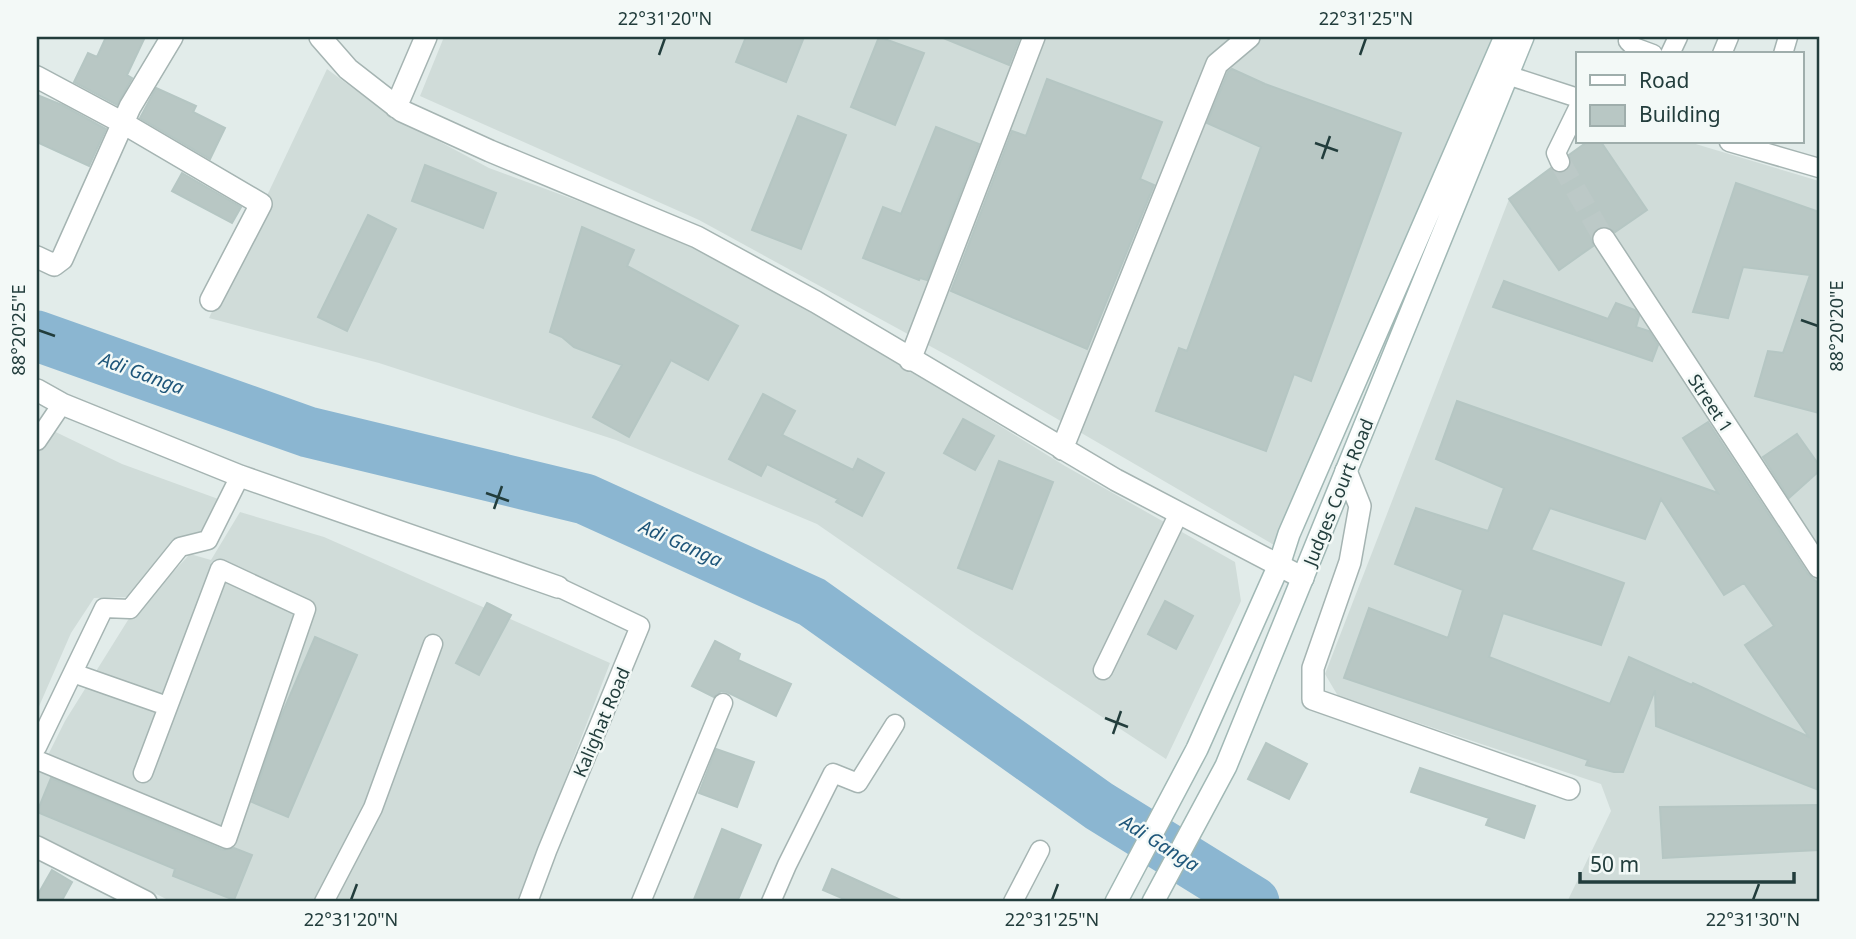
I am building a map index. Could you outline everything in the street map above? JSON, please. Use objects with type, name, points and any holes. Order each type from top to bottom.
[{"type":"street","points":[[37,257],[54,265],[62,259],[130,107],[172,37]]},
{"type":"street","points":[[320,37],[348,69],[396,107],[491,151],[697,237],[816,302],[1062,449],[1303,578]]},
{"type":"street","points":[[396,107],[426,37]]},
{"type":"street","points":[[910,360],[1034,37]]},
{"type":"street","points":[[1062,449],[1217,64],[1249,37]]},
{"type":"street","name":"Judges Court Road","points":[[1115,902],[1197,749],[1279,565],[1289,534],[1504,37]]},
{"type":"street","name":"Judges Court Road","points":[[1153,902],[1226,766],[1523,37]]},
{"type":"street","points":[[37,77],[123,123],[261,204],[211,300]]},
{"type":"street","name":"Street 1","points":[[1604,239],[1819,567]]},
{"type":"street","points":[[37,390],[62,404],[240,475],[558,587]]},
{"type":"street","points":[[1346,471],[1360,506],[1350,562],[1313,668],[1313,699],[1569,789]]},
{"type":"street","points":[[37,847],[123,897],[146,902]]},
{"type":"lane","points":[[1629,37],[1628,41],[1634,47],[1648,52]]},
{"type":"lane","points":[[1507,75],[1576,97]]},
{"type":"lane","points":[[1560,162],[1556,153],[1576,112]]},
{"type":"lane","points":[[1753,145],[1819,168]]},
{"type":"lane","points":[[37,441],[62,404]]},
{"type":"lane","points":[[37,747],[104,608],[130,609],[180,547],[208,540],[240,475]]},
{"type":"lane","points":[[1103,670],[1179,513]]},
{"type":"lane","points":[[37,760],[227,839],[306,609],[220,569],[143,773]]},
{"type":"lane","name":"Kalighat Road","points":[[528,902],[640,626],[558,587]]},
{"type":"lane","points":[[324,902],[373,808],[433,644]]},
{"type":"lane","points":[[73,673],[167,706]]},
{"type":"lane","points":[[641,902],[723,703]]},
{"type":"lane","points":[[771,902],[833,773],[858,783],[895,724]]},
{"type":"lane","points":[[1013,902],[1040,850]]},
{"type":"shaded area","points":[[444,37],[1499,37],[1313,481],[1274,545],[961,363],[699,220],[420,96]]},
{"type":"shaded area","points":[[327,69],[388,114],[489,168],[694,244],[902,365],[1065,466],[1235,562],[1241,601],[1166,759],[976,634],[817,524],[616,440],[379,363],[209,318]]},
{"type":"shaded area","points":[[1584,144],[1696,144],[1819,181],[1819,902],[1567,902],[1611,811],[1601,784],[1338,696],[1325,674],[1509,199]]},
{"type":"shaded area","points":[[37,423],[122,464],[221,500],[207,533],[173,542],[130,597],[94,598],[71,633],[37,711]]},
{"type":"shaded area","points":[[240,512],[324,537],[610,663],[518,902],[172,902],[37,834],[37,777],[65,721],[128,620],[190,554],[211,560]]},
{"type":"building","points":[[106,37],[145,37],[127,75],[132,78],[117,105],[74,82],[88,53],[97,57]]},
{"type":"building","points":[[746,37],[804,37],[786,82],[736,62]]},
{"type":"building","points":[[879,37],[924,53],[895,125],[851,107]]},
{"type":"building","points":[[941,37],[1020,37],[1009,65]]},
{"type":"building","points":[[1232,69],[1265,84],[1401,133],[1311,381],[1294,374],[1266,451],[1156,411],[1179,348],[1187,351],[1261,147],[1207,123],[1228,72]]},
{"type":"building","points":[[1047,79],[1162,122],[1140,179],[1154,185],[1087,349],[951,291],[1012,131],[1026,136]]},
{"type":"building","points":[[156,88],[196,106],[193,112],[225,128],[210,159],[140,118]]},
{"type":"building","points":[[37,95],[106,129],[89,166],[37,142]]},
{"type":"building","points":[[798,116],[846,135],[801,249],[752,230]]},
{"type":"building","points":[[936,127],[979,144],[927,280],[919,280],[863,258],[883,207],[901,214]]},
{"type":"building","points":[[1584,144],[1602,144],[1647,210],[1615,232],[1604,226],[1596,228],[1591,239],[1593,246],[1559,270],[1509,199],[1551,168],[1558,173],[1565,172],[1571,164],[1569,155]]},
{"type":"building","points":[[425,165],[496,193],[483,228],[412,201]]},
{"type":"building","points":[[182,173],[241,207],[232,223],[172,191]]},
{"type":"building","points":[[1736,183],[1819,212],[1819,413],[1755,396],[1768,351],[1783,353],[1810,275],[1743,267],[1728,318],[1693,312]]},
{"type":"building","points":[[368,215],[396,229],[347,331],[318,317]]},
{"type":"building","points":[[582,227],[634,250],[627,266],[738,326],[708,380],[671,360],[629,437],[593,417],[622,365],[574,347],[562,337],[550,332]]},
{"type":"building","points":[[1504,281],[1608,319],[1616,303],[1635,310],[1639,316],[1636,327],[1649,331],[1658,345],[1652,361],[1493,307]]},
{"type":"building","points":[[763,394],[795,411],[782,435],[853,470],[858,459],[884,473],[862,516],[836,502],[838,499],[767,464],[761,476],[729,459]]},
{"type":"building","points":[[1457,401],[1718,493],[1683,438],[1708,422],[1808,574],[1819,584],[1819,790],[1656,726],[1655,690],[1623,772],[1614,772],[1586,765],[1588,760],[1344,678],[1369,608],[1448,638],[1463,590],[1395,564],[1416,508],[1488,531],[1504,488],[1436,459]],"holes":[[[1661,499],[1724,595],[1744,583],[1774,626],[1745,645],[1809,737],[1693,683],[1692,685],[1629,657],[1610,704],[1489,657],[1503,613],[1601,645],[1624,583],[1531,550],[1550,508],[1645,539]]]},
{"type":"building","points":[[963,419],[994,436],[975,470],[944,453]]},
{"type":"building","points":[[1797,434],[1819,465],[1819,471],[1789,498],[1763,457]]},
{"type":"building","points":[[999,461],[1053,482],[1012,589],[958,568]]},
{"type":"building","points":[[1165,601],[1193,616],[1176,649],[1148,634]]},
{"type":"building","points":[[487,603],[511,615],[479,675],[456,663]]},
{"type":"building","points":[[315,637],[357,655],[288,817],[252,802],[279,721]]},
{"type":"building","points":[[715,641],[740,654],[738,660],[791,684],[776,716],[727,692],[721,691],[714,697],[692,686]]},
{"type":"building","points":[[1266,743],[1307,764],[1289,799],[1248,779]]},
{"type":"building","points":[[716,749],[754,762],[737,807],[699,793]]},
{"type":"building","points":[[1420,768],[1535,806],[1524,838],[1486,825],[1489,818],[1411,792]]},
{"type":"building","points":[[51,778],[223,850],[234,848],[252,855],[234,900],[173,876],[175,869],[37,812]]},
{"type":"building","points":[[1819,805],[1819,850],[1663,858],[1660,807]]},
{"type":"building","points":[[722,829],[761,845],[737,902],[693,902]]},
{"type":"building","points":[[832,869],[905,902],[851,902],[823,890]]},
{"type":"building","points":[[52,870],[72,882],[61,902],[37,902],[37,896]]},
{"type":"waterway","name":"Adi Ganga","points":[[37,336],[308,432],[585,499],[812,602],[1099,806],[1254,902]]},
{"type":"tunnel","points":[[1560,162],[1604,239]]}]
